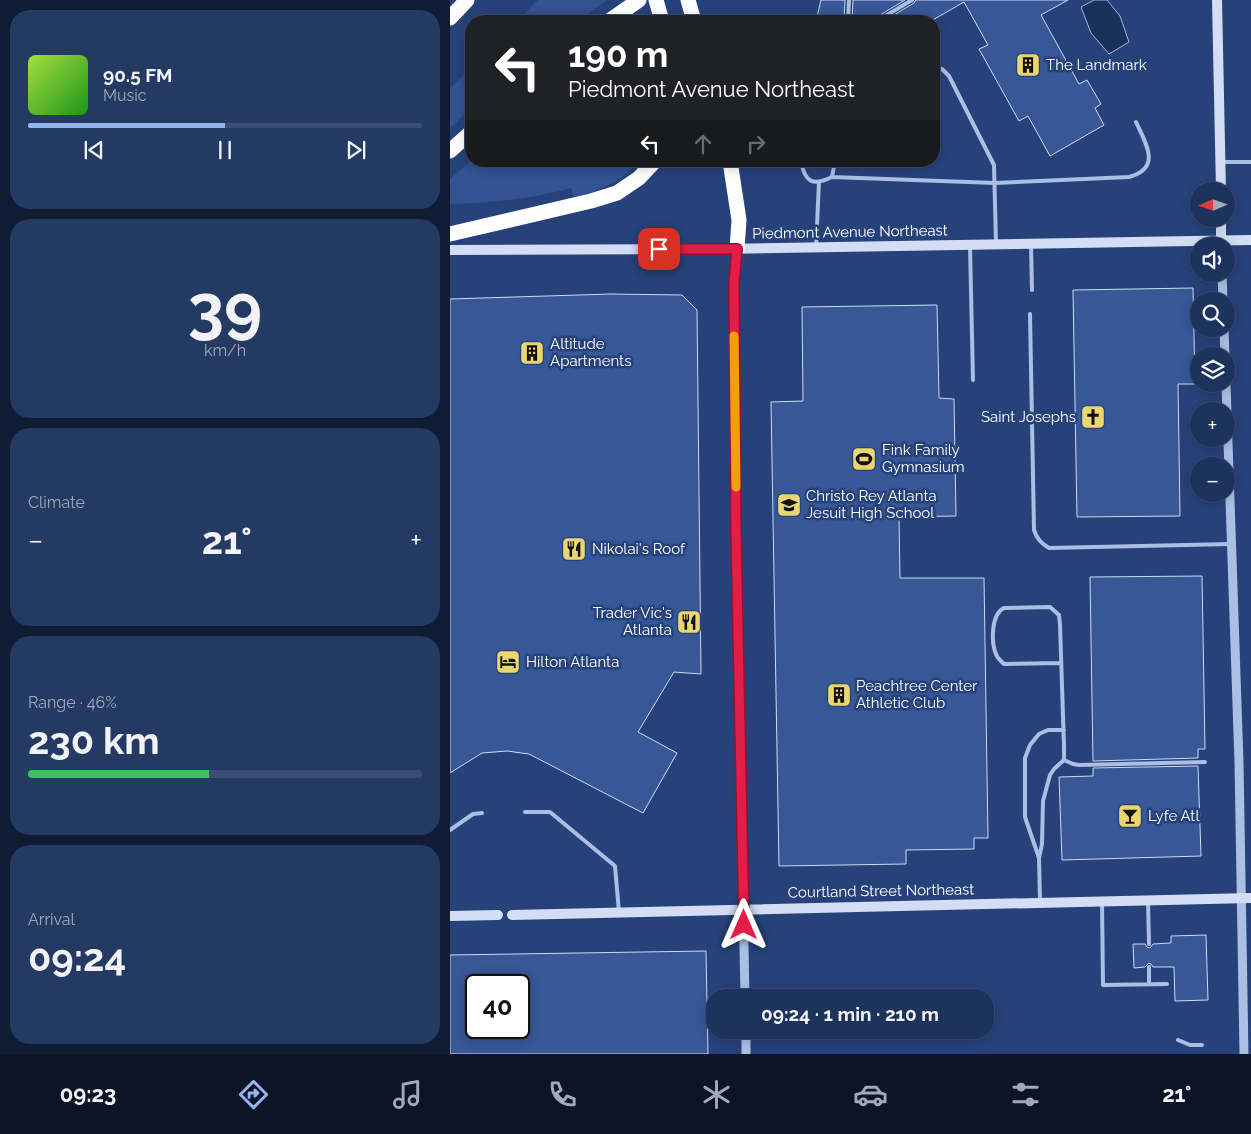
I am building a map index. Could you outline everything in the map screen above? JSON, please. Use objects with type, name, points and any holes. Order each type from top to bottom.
[{"type":"highway","points":[[450,18],[467,0]]},
{"type":"highway","points":[[617,15],[639,0]]},
{"type":"highway","points":[[656,0],[660,15]]},
{"type":"highway","points":[[688,0],[692,15]]},
{"type":"highway","points":[[450,150],[465,137]]},
{"type":"highway","points":[[450,234],[590,202],[617,193],[639,178],[649,167]]},
{"type":"highway","points":[[731,167],[739,220],[737,249]]},
{"type":"main road","points":[[1217,0],[1221,182]]},
{"type":"main road","name":"Piedmont Avenue Northeast","points":[[1235,242],[1251,240]]},
{"type":"main road","name":"Piedmont Avenue Northeast","points":[[450,250],[737,249],[1031,243],[1190,243]]},
{"type":"main road","name":"Courtland Street Northeast","points":[[512,914],[1246,898]]},
{"type":"main road","points":[[450,916],[498,915]]},
{"type":"street","points":[[737,249],[734,282],[736,522],[745,989]]},
{"type":"street","points":[[1226,392],[1239,762],[1246,898],[1244,1054]]},
{"type":"street","points":[[746,1039],[746,1054]]},
{"type":"lane","points":[[848,15],[849,0]]},
{"type":"lane","points":[[887,15],[912,0]]},
{"type":"lane","points":[[940,69],[949,76],[994,165],[996,244]]},
{"type":"lane","points":[[802,167],[807,179],[814,183],[832,177],[995,183],[1129,177],[1139,174],[1148,164],[1150,153],[1136,122]]},
{"type":"lane","points":[[1220,162],[1251,162]]},
{"type":"lane","points":[[832,177],[834,167]]},
{"type":"lane","points":[[816,247],[819,182]]},
{"type":"lane","points":[[1031,243],[1032,290]]},
{"type":"lane","points":[[970,244],[974,380]]},
{"type":"lane","points":[[1030,314],[1034,530],[1036,537],[1041,543],[1049,548],[1232,544]]},
{"type":"lane","points":[[1038,858],[1042,844],[1043,801],[1050,775],[1064,760],[1060,625],[1058,615],[1050,607],[1004,608],[999,610],[994,622],[994,648],[1004,664],[1061,662]]},
{"type":"lane","points":[[1040,902],[1038,858],[1025,817],[1025,758],[1030,745],[1039,734],[1048,730],[1064,730]]},
{"type":"lane","points":[[1064,760],[1079,765],[1205,762]]},
{"type":"lane","points":[[525,812],[550,812],[614,866],[619,912]]},
{"type":"lane","points":[[450,830],[474,814],[482,813]]},
{"type":"lane","points":[[1148,900],[1149,944]]},
{"type":"lane","points":[[1102,901],[1103,985],[1167,984]]},
{"type":"lane","points":[[1149,967],[1149,984]]},
{"type":"lane","points":[[1178,1040],[1190,1045],[1202,1045]]},
{"type":"shaded area","points":[[538,0],[607,0],[586,15],[523,15]]},
{"type":"shaded area","points":[[1094,0],[1107,0],[1120,16],[1129,42],[1109,54],[1091,33],[1081,7]]},
{"type":"shaded area","points":[[465,74],[465,114],[450,128],[450,89]]},
{"type":"shaded area","points":[[465,166],[634,167],[618,180],[574,198],[571,188],[511,200],[450,204],[450,179]]},
{"type":"building","points":[[821,0],[845,0],[844,15],[817,15]]},
{"type":"building","points":[[853,0],[905,0],[880,15],[852,15]]},
{"type":"building","name":"The Landmark","points":[[916,0],[1068,0],[1041,15],[1079,84],[1087,80],[1101,104],[1095,108],[1104,125],[1050,156],[1028,116],[1019,121],[979,49],[988,45],[964,2],[940,16],[894,15]]},
{"type":"building","points":[[1193,288],[1193,292],[1190,292],[1190,337],[1194,337],[1194,347],[1190,347],[1190,384],[1178,384],[1180,516],[1077,517],[1073,290]]},
{"type":"building","points":[[611,294],[682,295],[697,310],[701,674],[674,672],[638,732],[677,753],[643,813],[529,754],[507,751],[482,753],[450,773],[450,299]]},
{"type":"building","points":[[937,305],[939,398],[954,399],[956,516],[899,517],[900,578],[984,578],[988,838],[974,838],[974,849],[906,850],[906,864],[779,866],[771,402],[803,401],[802,307]]},
{"type":"building","points":[[1202,576],[1205,749],[1198,749],[1198,758],[1093,761],[1090,577]]},
{"type":"building","name":"Lyfe Atl","points":[[1198,766],[1201,856],[1062,860],[1059,777],[1093,776],[1093,768]]},
{"type":"building","points":[[1206,935],[1208,1000],[1175,1001],[1174,967],[1153,967],[1149,963],[1145,967],[1134,968],[1133,944],[1145,944],[1150,948],[1153,944],[1171,943],[1171,936]]},
{"type":"building","points":[[706,951],[706,1039],[708,1039],[708,1054],[450,1054],[450,955]]},
{"type":"slow traffic","points":[[734,336],[736,487]]},
{"type":"place","name":"The Landmark","points":[[1028,65]]},
{"type":"place","name":"Altitude Apartments","points":[[532,353]]},
{"type":"place","name":"Saint Josephs","points":[[1093,417]]},
{"type":"place","name":"Fink Family Gymnasium","points":[[864,459]]},
{"type":"place","name":"Christo Rey Atlanta Jesuit High School","points":[[789,505]]},
{"type":"place","name":"Nikolai's Roof","points":[[574,549]]},
{"type":"place","name":"Trader Vic's Atlanta","points":[[689,622]]},
{"type":"place","name":"Hilton Atlanta","points":[[508,662]]},
{"type":"place","name":"Peachtree Center Athletic Club","points":[[839,695]]},
{"type":"place","name":"Lyfe Atl","points":[[1130,816]]},
{"type":"route","points":[[659,249],[737,249],[734,282],[736,532],[744,925]]}]
